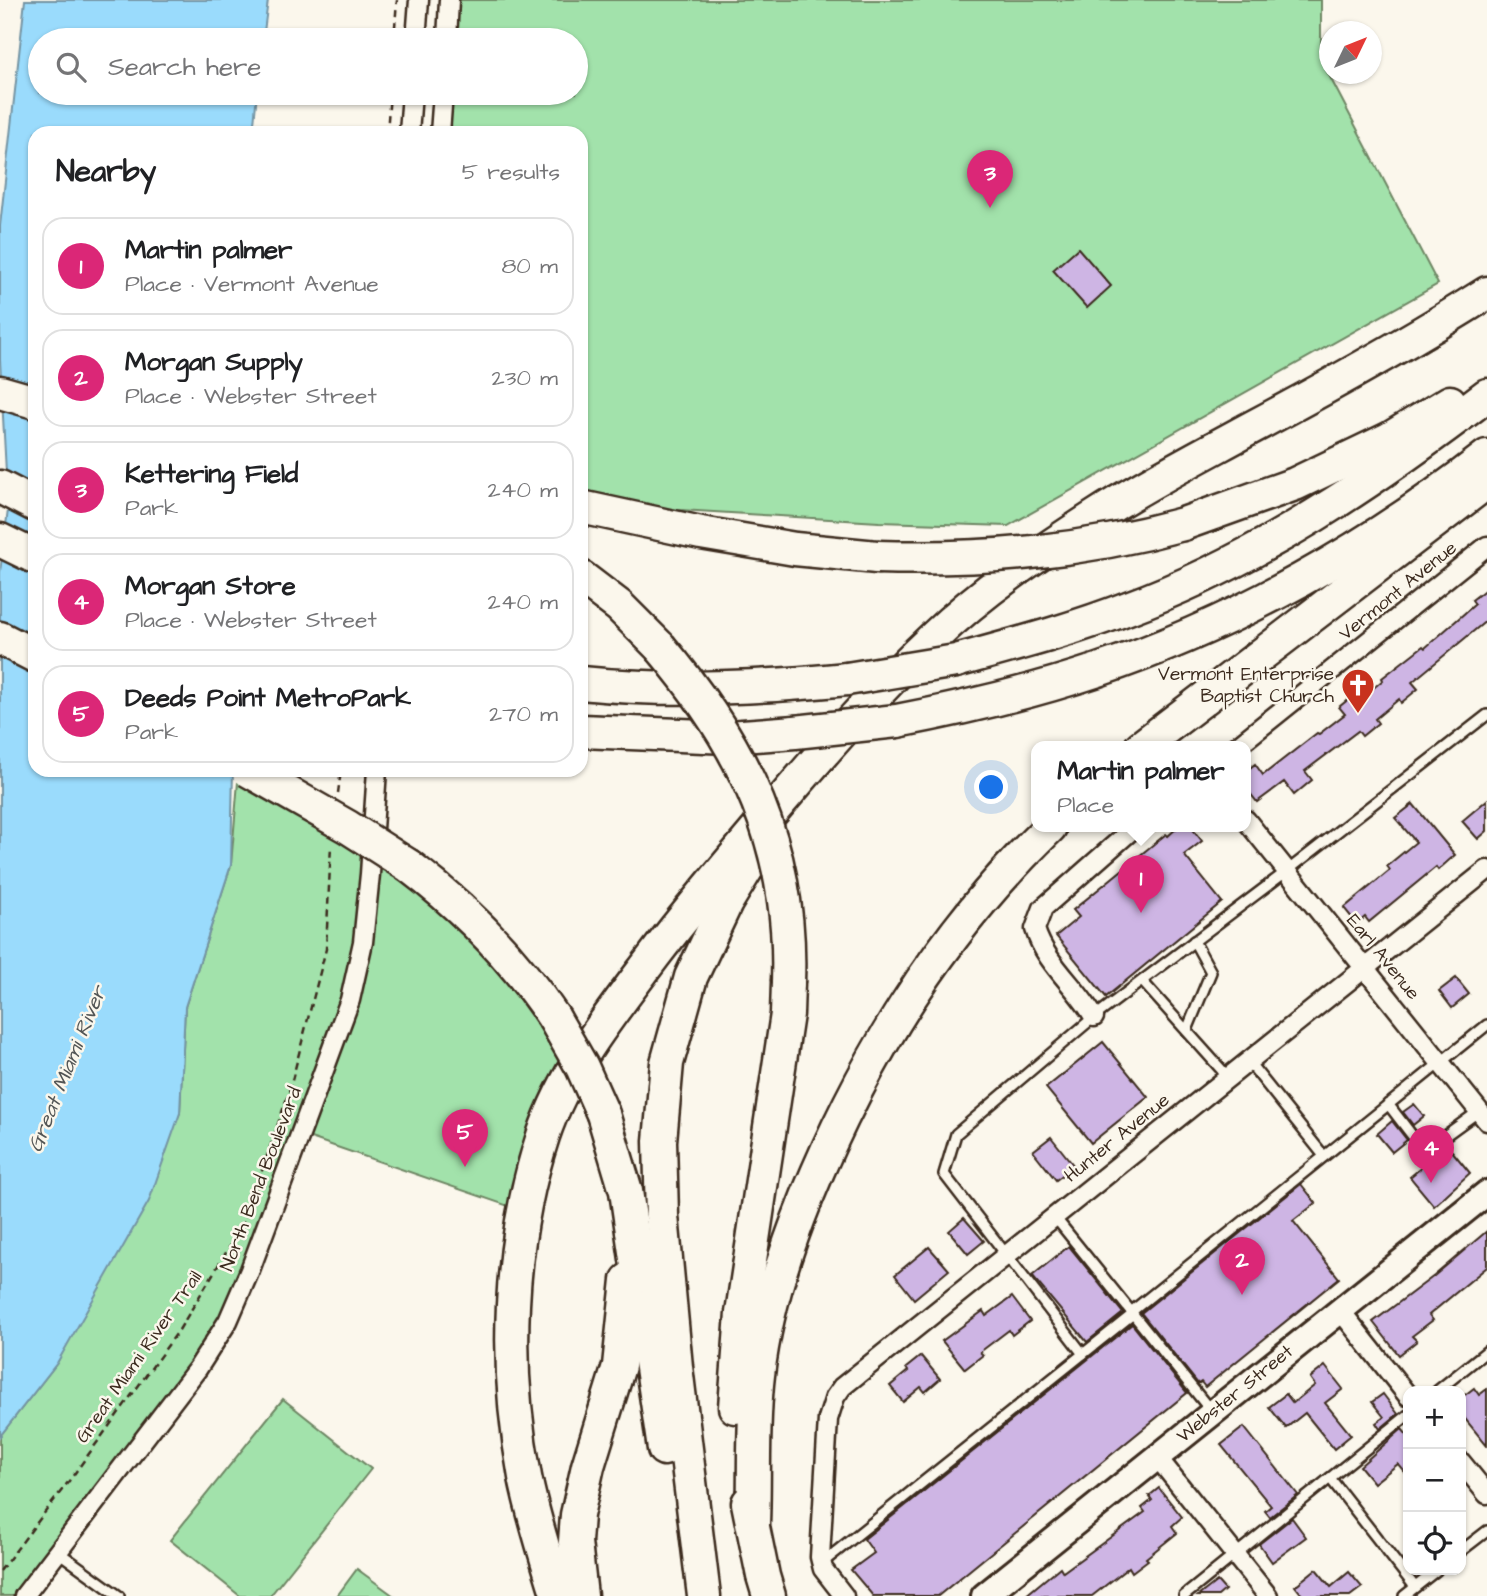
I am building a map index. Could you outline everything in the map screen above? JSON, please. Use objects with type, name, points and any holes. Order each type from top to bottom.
[{"type":"highway","points":[[558,1596],[538,1531],[525,1475],[516,1409],[514,1304],[517,1254],[523,1211],[544,1133],[565,1085],[642,972],[690,908],[862,709],[935,635],[1004,579],[1098,514],[1373,362],[1487,293]]},
{"type":"highway","points":[[588,509],[701,533],[796,549],[877,557],[1025,555],[1115,541],[1183,524],[1295,484],[1389,439],[1487,379]]},
{"type":"highway","points":[[588,684],[663,689],[717,689],[847,679],[956,661],[1067,630],[1129,608],[1278,538],[1367,483],[1487,395]]},
{"type":"highway","points":[[588,731],[729,737],[794,732],[897,721],[962,708],[1058,682],[1200,631],[1341,556],[1411,512],[1487,456]]},
{"type":"highway","points":[[1149,741],[1471,494],[1487,477]]},
{"type":"highway","points":[[0,487],[28,501]]},
{"type":"highway","points":[[0,540],[28,554]]},
{"type":"highway","points":[[0,558],[28,568]]},
{"type":"highway","points":[[588,583],[619,606],[660,647],[711,712],[740,759],[760,806],[782,889],[788,943],[787,1014],[742,1313],[735,1427],[738,1453],[769,1596]]},
{"type":"highway","points":[[0,638],[28,652]]},
{"type":"highway","points":[[704,1596],[679,1392],[662,1216],[660,1141],[667,1063],[691,977],[726,903],[808,769]]},
{"type":"highway","points":[[260,777],[348,827],[409,866],[447,895],[489,935],[522,975],[554,1018],[582,1067],[603,1114],[626,1191],[672,1499],[697,1596]]},
{"type":"highway","points":[[753,1523],[758,1375],[771,1303],[791,1240],[815,1179],[872,1060],[909,1001],[978,905],[1045,832]]},
{"type":"highway","points":[[581,1596],[575,1542],[577,1515],[619,1366],[633,1236]]},
{"type":"street","points":[[417,28],[419,0]]},
{"type":"street","points":[[448,28],[450,0]]},
{"type":"street","points":[[410,126],[411,105]]},
{"type":"street","points":[[441,126],[442,105]]},
{"type":"street","name":"Vermont Avenue","points":[[1244,741],[1487,547]]},
{"type":"street","name":"North Bend Boulevard","points":[[24,1596],[198,1368],[228,1321],[250,1270],[350,1000],[365,928],[376,777]]},
{"type":"street","name":"Earl Avenue","points":[[1251,826],[1483,1116]]},
{"type":"street","points":[[1094,1017],[1087,1004],[1042,947],[1035,929],[1043,908],[1129,832]]},
{"type":"street","name":"Hunter Avenue","points":[[822,1563],[820,1557],[829,1412],[842,1387],[1486,873]]},
{"type":"street","name":"Webster Street","points":[[984,1596],[1487,1193]]},
{"type":"street","points":[[1340,1310],[1403,1390]]},
{"type":"street","points":[[1157,1457],[1268,1596]]},
{"type":"street","points":[[1466,1468],[1487,1494]]},
{"type":"street","points":[[822,1563],[844,1596]]},
{"type":"lane","points":[[1083,1354],[944,1174],[956,1134],[1094,1017],[1487,715]]},
{"type":"lane","points":[[1186,1030],[1211,972],[1194,941]]},
{"type":"lane","points":[[1142,981],[1228,1077]]},
{"type":"lane","points":[[822,1563],[1487,1025]]},
{"type":"lane","points":[[1248,1061],[1324,1156]]},
{"type":"lane","points":[[1388,1104],[1424,1152],[1483,1116]]},
{"type":"lane","points":[[1054,1216],[1212,1413]]},
{"type":"lane","points":[[1443,1386],[1487,1350]]},
{"type":"lane","points":[[1184,1596],[1403,1419]]},
{"type":"lane","points":[[1331,1478],[1415,1587]]},
{"type":"lane","points":[[1466,1547],[1487,1531]]},
{"type":"lane","points":[[57,1551],[119,1596]]},
{"type":"lane","points":[[1404,1596],[1431,1575]]},
{"type":"path","points":[[395,28],[397,0]]},
{"type":"path","points":[[388,126],[389,105]]},
{"type":"path","name":"Great Miami River Trail","points":[[0,1571],[179,1330],[244,1223],[289,1092],[326,949],[330,856]]},
{"type":"green space","points":[[449,0],[1321,0],[1319,84],[1334,84],[1438,284],[1008,526],[879,522],[588,504],[588,126],[441,126],[442,105],[588,105],[588,28],[448,28]]},
{"type":"green space","points":[[238,777],[250,777],[471,918],[582,1067],[553,1071],[523,1211],[302,1135],[228,1321],[24,1596],[0,1596],[0,1436],[57,1363],[180,1113],[185,1007],[231,865]]},
{"type":"green space","points":[[283,1399],[371,1469],[270,1596],[240,1596],[170,1540]]},
{"type":"green space","points":[[357,1569],[394,1596],[337,1596]]},
{"type":"water","name":"Great Miami River","points":[[25,0],[268,0],[264,28],[28,28],[28,105],[256,105],[254,126],[28,126],[28,777],[233,777],[231,865],[185,1007],[180,1113],[149,1201],[57,1363],[0,1436],[0,572],[8,510],[0,360],[0,226]]},
{"type":"building","points":[[1078,248],[1111,286],[1087,308],[1053,270]]},
{"type":"building","points":[[1487,588],[1487,620],[1412,682],[1418,689],[1401,703],[1399,699],[1375,719],[1378,723],[1362,736],[1358,731],[1305,771],[1312,780],[1294,795],[1284,782],[1257,802],[1251,794],[1251,767],[1255,764],[1263,775],[1319,734],[1345,714],[1339,707],[1355,694],[1359,700],[1383,680],[1382,678],[1423,646],[1425,648],[1475,604],[1472,600]]},
{"type":"building","points":[[1487,800],[1487,831],[1478,839],[1462,821]]},
{"type":"building","points":[[1413,804],[1455,855],[1438,870],[1436,867],[1369,922],[1365,917],[1357,924],[1344,908],[1390,870],[1387,866],[1416,842],[1395,818]]},
{"type":"building","points":[[1172,832],[1195,832],[1202,841],[1184,855],[1222,902],[1106,997],[1056,936],[1079,917],[1073,910],[1166,834],[1168,836]]},
{"type":"building","points":[[1456,978],[1469,994],[1452,1008],[1439,991]]},
{"type":"building","points":[[1103,1042],[1148,1097],[1091,1143],[1046,1088]]},
{"type":"building","points":[[1414,1104],[1424,1116],[1413,1125],[1403,1112]]},
{"type":"building","points":[[1392,1121],[1407,1140],[1392,1152],[1377,1134]]},
{"type":"building","points":[[1051,1137],[1074,1166],[1056,1180],[1033,1151]]},
{"type":"building","points":[[1452,1151],[1470,1173],[1434,1206],[1410,1177],[1440,1152],[1444,1157]]},
{"type":"building","points":[[1301,1184],[1316,1203],[1293,1221],[1339,1278],[1205,1387],[1201,1382],[1198,1384],[1141,1313]]},
{"type":"building","points":[[964,1218],[984,1241],[968,1254],[949,1231]]},
{"type":"building","points":[[1487,1231],[1487,1267],[1429,1315],[1433,1320],[1412,1336],[1417,1341],[1399,1355],[1373,1322],[1434,1276]]},
{"type":"building","points":[[1069,1246],[1123,1313],[1087,1342],[1032,1276]]},
{"type":"building","points":[[929,1247],[949,1270],[914,1299],[895,1275]]},
{"type":"building","points":[[1012,1297],[1030,1321],[1012,1335],[1009,1330],[980,1352],[983,1355],[965,1369],[942,1341],[983,1311],[986,1316]]},
{"type":"building","points":[[1132,1324],[1187,1393],[938,1596],[873,1596],[851,1570],[874,1553],[864,1539]]},
{"type":"building","points":[[921,1356],[940,1379],[925,1392],[921,1387],[903,1402],[890,1386]]},
{"type":"building","points":[[1325,1366],[1343,1389],[1325,1403],[1351,1435],[1334,1449],[1305,1413],[1286,1428],[1269,1407],[1286,1394],[1293,1403],[1315,1385],[1310,1378]]},
{"type":"building","points":[[1474,1388],[1479,1395],[1487,1389],[1487,1446],[1466,1420],[1466,1394]]},
{"type":"building","points":[[1383,1394],[1398,1414],[1380,1429],[1376,1423],[1384,1417],[1372,1402]]},
{"type":"building","points":[[1244,1427],[1298,1495],[1270,1517],[1265,1511],[1271,1506],[1221,1445]]},
{"type":"building","points":[[1403,1430],[1403,1470],[1398,1464],[1374,1483],[1360,1466]]},
{"type":"building","points":[[1159,1488],[1182,1517],[1172,1526],[1177,1533],[1146,1558],[1148,1560],[1132,1572],[1129,1567],[1092,1596],[1025,1596],[1060,1567],[1063,1572],[1145,1512],[1142,1508],[1152,1500],[1149,1496]]},
{"type":"building","points":[[1292,1518],[1306,1537],[1272,1562],[1259,1544]]},
{"type":"building","points":[[1316,1569],[1331,1587],[1349,1572],[1362,1587],[1350,1596],[1303,1596],[1295,1586]]},
{"type":"building","points":[[1217,1581],[1225,1590],[1218,1596],[1198,1596]]},
{"type":"place","name":"Kettering Field","points":[[990,208]]},
{"type":"place","name":"Vermont Enterprise Baptist Church","points":[[1358,715]]},
{"type":"place","name":"Martin palmer","points":[[1141,913]]},
{"type":"place","name":"Deeds Point MetroPark","points":[[465,1167]]},
{"type":"place","name":"Morgan Store","points":[[1431,1183]]},
{"type":"place","name":"Morgan Supply","points":[[1242,1295]]}]
